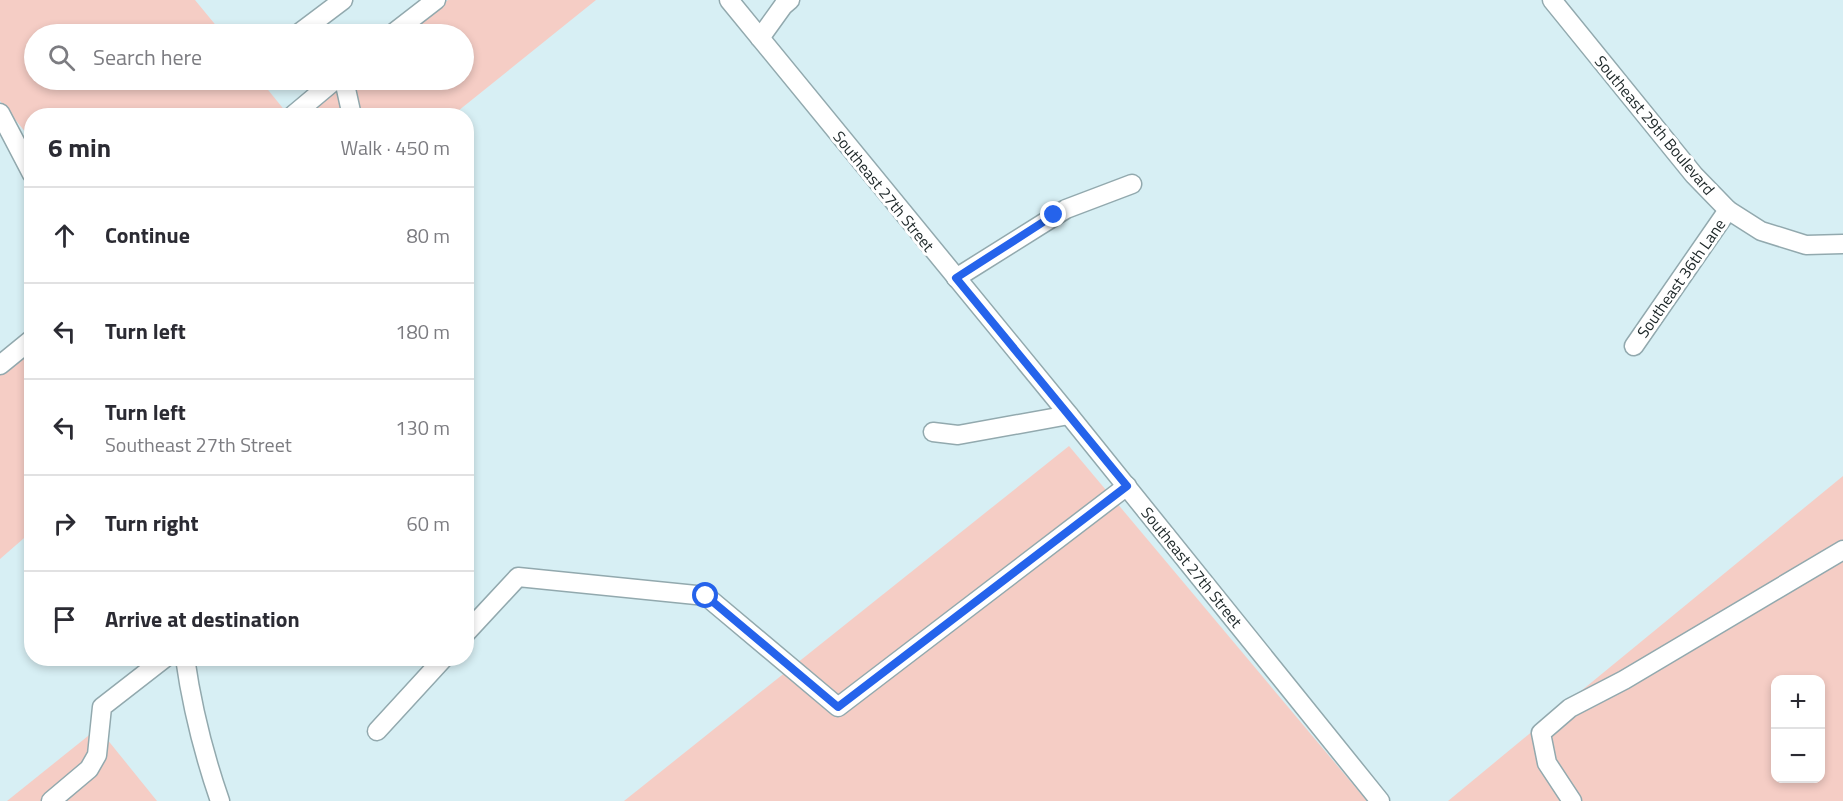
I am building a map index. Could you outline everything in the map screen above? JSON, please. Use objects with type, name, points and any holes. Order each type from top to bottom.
[{"type":"street","points":[[311,24],[343,0]]},
{"type":"street","points":[[405,24],[436,0]]},
{"type":"street","name":"Southeast 27th Street","points":[[729,0],[1127,486],[1380,801]]},
{"type":"street","points":[[760,38],[790,0]]},
{"type":"street","name":"Southeast 29th Boulevard","points":[[1552,0],[1694,175],[1728,210],[1761,231],[1806,245],[1843,244]]},
{"type":"street","points":[[300,108],[318,90]]},
{"type":"street","points":[[346,90],[350,108]]},
{"type":"street","points":[[0,113],[24,159]]},
{"type":"street","points":[[956,278],[1066,209],[1132,184]]},
{"type":"street","name":"Southeast 36th Lane","points":[[1634,346],[1728,210]]},
{"type":"street","points":[[0,364],[24,345]]},
{"type":"street","points":[[933,432],[958,435],[1069,415]]},
{"type":"street","points":[[474,624],[518,577],[706,596],[838,707],[1127,486]]},
{"type":"street","points":[[1572,801],[1547,763],[1541,733],[1570,708],[1624,680],[1843,550]]},
{"type":"street","points":[[51,801],[88,769],[97,755],[102,707],[155,666]]},
{"type":"street","points":[[186,666],[190,694],[220,801]]},
{"type":"street","points":[[377,731],[437,666]]},
{"type":"shaded area","points":[[0,0],[195,0],[215,24],[24,24],[24,90],[268,90],[283,108],[24,108],[24,130],[0,101]]},
{"type":"shaded area","points":[[448,0],[596,0],[462,108],[314,108],[336,90],[474,90],[474,24],[418,24]]},
{"type":"shaded area","points":[[24,339],[24,538],[0,559],[0,358]]},
{"type":"shaded area","points":[[1069,446],[1367,801],[624,801]]},
{"type":"shaded area","points":[[1843,476],[1843,542],[1621,674],[1570,700]]},
{"type":"shaded area","points":[[1843,558],[1843,801],[1578,801],[1553,761],[1548,736],[1574,713]]},
{"type":"shaded area","points":[[1546,720],[1565,801],[1448,801]]},
{"type":"shaded area","points":[[98,728],[157,801],[7,801]]},
{"type":"route","points":[[706,596],[838,707],[1127,486],[956,278],[1054,215]]}]
